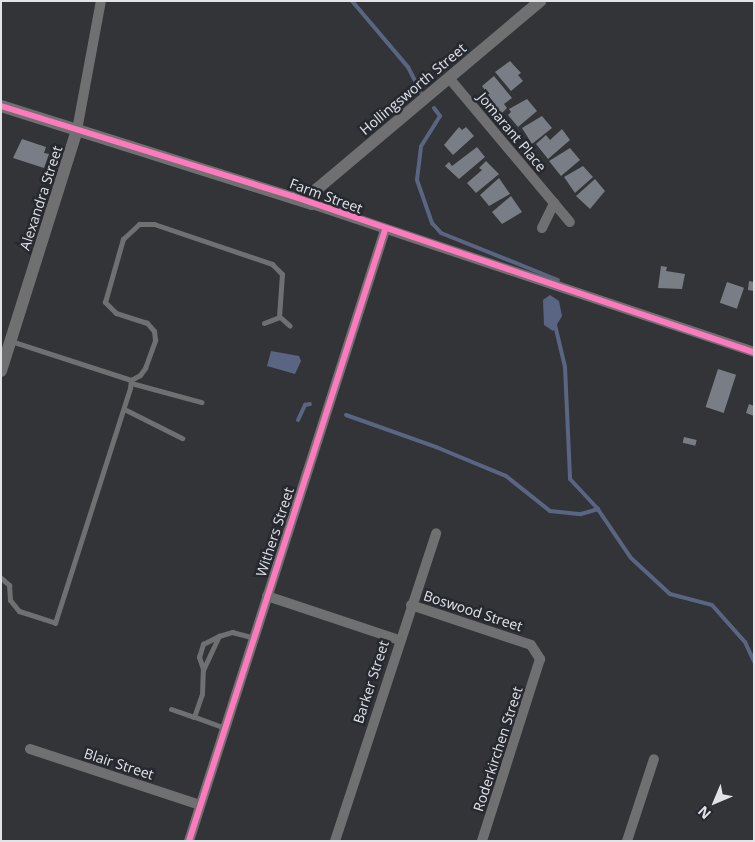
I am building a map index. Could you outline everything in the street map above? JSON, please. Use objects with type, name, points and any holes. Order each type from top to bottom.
[{"type":"street","name":"Alexandra Street","points":[[1,370],[77,130],[101,1]]},
{"type":"street","name":"Hollingsworth Street","points":[[312,204],[317,189],[540,1]]},
{"type":"street","name":"Jomarant Place","points":[[449,78],[570,222]]},
{"type":"street","name":"Farm Street","points":[[1,106],[312,204],[754,352]]},
{"type":"street","points":[[542,228],[554,203]]},
{"type":"street","name":"Withers Street","points":[[189,841],[385,230]]},
{"type":"street","name":"Barker Street","points":[[335,841],[399,640],[436,533]]},
{"type":"street","points":[[267,596],[399,640]]},
{"type":"street","name":"Boswood Street","points":[[411,605],[531,645],[538,651],[539,667]]},
{"type":"street","name":"Roderkirchen Street","points":[[482,841],[539,667]]},
{"type":"street","name":"Blair Street","points":[[30,749],[200,805]]},
{"type":"street","points":[[626,841],[654,759]]},
{"type":"lane","points":[[1,578],[9,585],[10,600],[19,611],[54,623],[126,410],[131,381],[140,375],[145,368],[155,340],[154,331],[147,323],[116,313],[105,302],[124,239],[139,224],[154,224],[272,264],[282,274],[279,317]]},
{"type":"lane","points":[[264,322],[279,317]]},
{"type":"lane","points":[[279,317],[290,326]]},
{"type":"lane","points":[[11,341],[201,402]]},
{"type":"lane","points":[[126,410],[182,438]]},
{"type":"lane","points":[[194,717],[202,694],[203,670],[200,657],[203,644],[232,632],[254,638]]},
{"type":"lane","points":[[203,670],[220,636]]},
{"type":"lane","points":[[171,709],[225,728]]},
{"type":"water","points":[[550,295],[559,301],[562,316],[553,331],[544,325],[543,300]]},
{"type":"water","points":[[271,351],[299,356],[301,361],[295,374],[267,366]]},
{"type":"building","points":[[510,61],[521,73],[518,75],[523,81],[511,91],[495,72]]},
{"type":"building","points":[[494,76],[512,98],[504,104],[507,108],[501,114],[482,86]]},
{"type":"building","points":[[527,99],[537,111],[518,127],[508,115],[511,112],[509,109]]},
{"type":"building","points":[[542,116],[552,128],[532,144],[522,128]]},
{"type":"building","points":[[459,127],[462,130],[466,127],[474,136],[453,155],[444,145]]},
{"type":"building","points":[[562,129],[570,140],[548,159],[536,144],[546,135],[550,140]]},
{"type":"building","points":[[22,139],[46,147],[44,153],[49,154],[44,168],[13,158]]},
{"type":"building","points":[[477,147],[485,157],[459,179],[445,166],[449,162],[452,166]]},
{"type":"building","points":[[570,148],[580,160],[561,176],[549,161]]},
{"type":"building","points":[[486,161],[499,174],[476,193],[467,183],[482,170],[479,168]]},
{"type":"building","points":[[583,166],[593,177],[575,193],[564,177]]},
{"type":"building","points":[[499,178],[510,194],[489,206],[480,195]]},
{"type":"building","points":[[595,179],[605,191],[590,209],[576,196]]},
{"type":"building","points":[[511,196],[522,212],[502,224],[492,212]]},
{"type":"building","points":[[661,266],[667,267],[666,271],[685,274],[682,289],[658,288]]},
{"type":"building","points":[[749,281],[754,282],[754,291],[748,290]]},
{"type":"building","points":[[727,282],[744,288],[737,309],[720,303]]},
{"type":"building","points":[[718,369],[736,375],[724,413],[706,407]]},
{"type":"building","points":[[749,404],[754,406],[754,416],[746,413]]},
{"type":"building","points":[[684,437],[697,440],[695,446],[683,443]]},
{"type":"waterway","points":[[352,1],[408,67],[421,92]]},
{"type":"waterway","points":[[434,108],[440,116],[421,147],[417,180],[432,223],[441,233],[558,280]]},
{"type":"waterway","points":[[555,325],[565,367],[570,479],[597,508],[631,558],[670,594],[712,605],[745,642],[754,661]]},
{"type":"waterway","points":[[298,420],[305,405],[310,404]]},
{"type":"waterway","points":[[346,415],[436,447],[506,476],[550,511],[581,514],[598,509]]},
{"type":"cycle path","points":[[1,106],[292,196],[754,352]]},
{"type":"cycle path","points":[[189,841],[385,230]]}]
